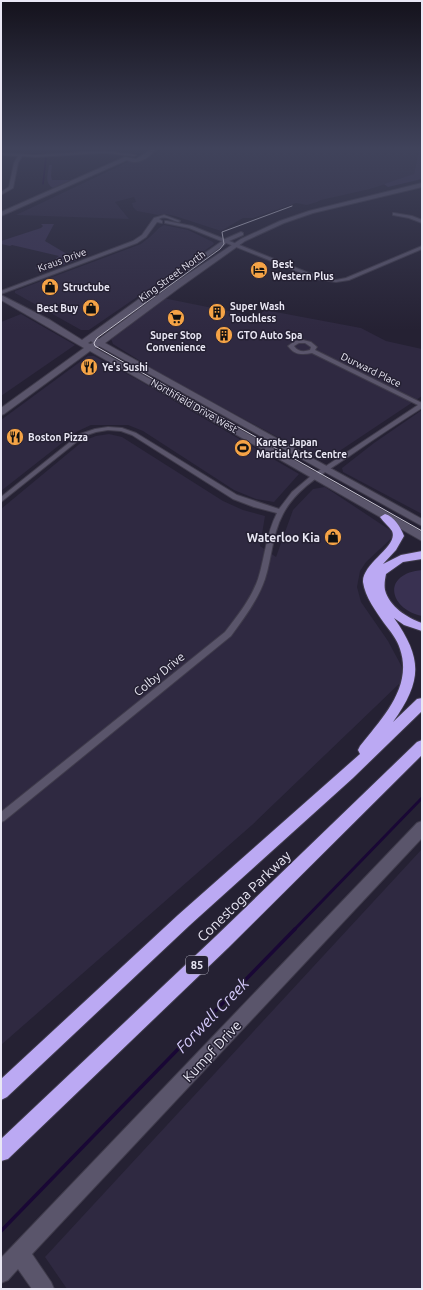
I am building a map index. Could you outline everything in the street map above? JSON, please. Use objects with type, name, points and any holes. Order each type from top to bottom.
[{"type":"highway","points":[[348,774],[400,701],[408,684],[410,666],[405,647],[377,603],[369,586],[369,578],[373,568],[383,556],[395,546],[398,540],[398,532],[385,517]]},
{"type":"highway","points":[[422,555],[404,557],[389,564],[380,573],[379,589],[386,604],[403,620],[422,627]]},
{"type":"highway","name":"Conestoga Parkway","points":[[1,1091],[184,920],[348,774],[422,703]]},
{"type":"highway","name":"Conestoga Parkway","points":[[1,1152],[222,942],[422,746]]},
{"type":"main road","name":"King Street North","points":[[1,412],[227,240],[283,217],[308,210]]},
{"type":"main road","name":"King Street North","points":[[1,404],[236,244],[282,222],[313,210]]},
{"type":"main road","points":[[2,293],[90,343]]},
{"type":"main road","name":"Northfield Drive West","points":[[90,343],[326,469],[422,523]]},
{"type":"main road","name":"Northfield Drive West","points":[[90,343],[422,538]]},
{"type":"main road","name":"Kumpf Drive","points":[[1,1273],[422,828]]},
{"type":"main road","points":[[20,1254],[44,1289]]},
{"type":"street","points":[[394,214],[410,217],[422,222]]},
{"type":"street","points":[[156,220],[157,217],[168,216],[201,227],[227,240]]},
{"type":"street","name":"Kraus Drive","points":[[2,293],[130,245],[158,224],[171,220],[172,218]]},
{"type":"street","points":[[156,220],[185,225],[227,240],[318,278],[336,281],[350,278],[422,247]]},
{"type":"street","name":"Kraus Drive","points":[[149,231],[156,220]]},
{"type":"street","name":"Durward Place","points":[[312,351],[422,405]]},
{"type":"street","name":"Colby Drive","points":[[1,818],[228,634],[245,612],[258,590],[264,571],[273,528],[281,512],[304,484],[422,405]]},
{"type":"street","points":[[1,500],[82,435],[98,430],[118,428],[134,434],[235,497],[281,512]]},
{"type":"shaded area","points":[[26,210],[122,210],[129,219],[16,215]]},
{"type":"shaded area","points":[[275,210],[253,218],[243,218],[221,231],[175,216],[165,214],[158,215],[137,211]]},
{"type":"shaded area","points":[[41,224],[54,224],[45,241],[77,260],[43,272],[35,268],[52,262],[59,256],[12,245],[1,244],[1,241],[41,228],[43,226]]},
{"type":"shaded area","points":[[164,225],[188,230],[213,242],[214,244],[89,330],[81,330],[15,293],[15,291],[141,244]]},
{"type":"shaded area","points":[[163,298],[257,317],[265,310],[361,328],[386,341],[422,349],[422,396],[326,460],[320,460],[161,374],[113,344],[111,339]]},
{"type":"shaded area","points":[[21,314],[75,345],[1,396],[1,322]]},
{"type":"shaded area","points":[[88,356],[94,356],[140,381],[299,474],[274,502],[256,499],[234,490],[143,431],[128,425],[91,425],[76,432],[1,491],[1,420]]},
{"type":"shaded area","points":[[422,410],[422,514],[343,472],[342,468],[374,443]]},
{"type":"shaded area","points":[[109,434],[122,437],[223,501],[243,510],[265,516],[260,546],[276,557],[293,510],[313,489],[325,487],[396,534],[366,562],[360,571],[357,587],[361,602],[388,641],[403,669],[400,683],[252,825],[1,1045],[1,509],[83,441],[96,436]]},
{"type":"shaded area","points":[[422,570],[422,616],[411,612],[402,606],[394,592],[395,584],[400,578],[409,573]]},
{"type":"shaded area","points":[[422,849],[422,1289],[67,1289],[45,1257]]},
{"type":"waterway","name":"Forwell Creek","points":[[294,930],[422,798]]},
{"type":"waterway","name":"Forwell Creek","points":[[1,1231],[295,929]]},
{"type":"tram line","points":[[281,210],[222,232],[224,244],[220,249],[97,338],[94,343],[95,346],[422,531]]},
{"type":"place","name":"Best Western Plus","points":[[259,270]]},
{"type":"place","name":"Structube","points":[[50,287]]},
{"type":"place","name":"Best Buy","points":[[91,308]]},
{"type":"place","name":"Super Wash Touchless","points":[[217,312]]},
{"type":"place","name":"Super Stop Convenience","points":[[176,318]]},
{"type":"place","name":"GTO Auto Spa","points":[[224,335]]},
{"type":"place","name":"Ye's Sushi","points":[[89,367]]},
{"type":"place","name":"Boston Pizza","points":[[15,437]]},
{"type":"place","name":"Karate Japan Martial Arts Centre","points":[[243,448]]},
{"type":"place","name":"Waterloo Kia","points":[[333,537]]}]
